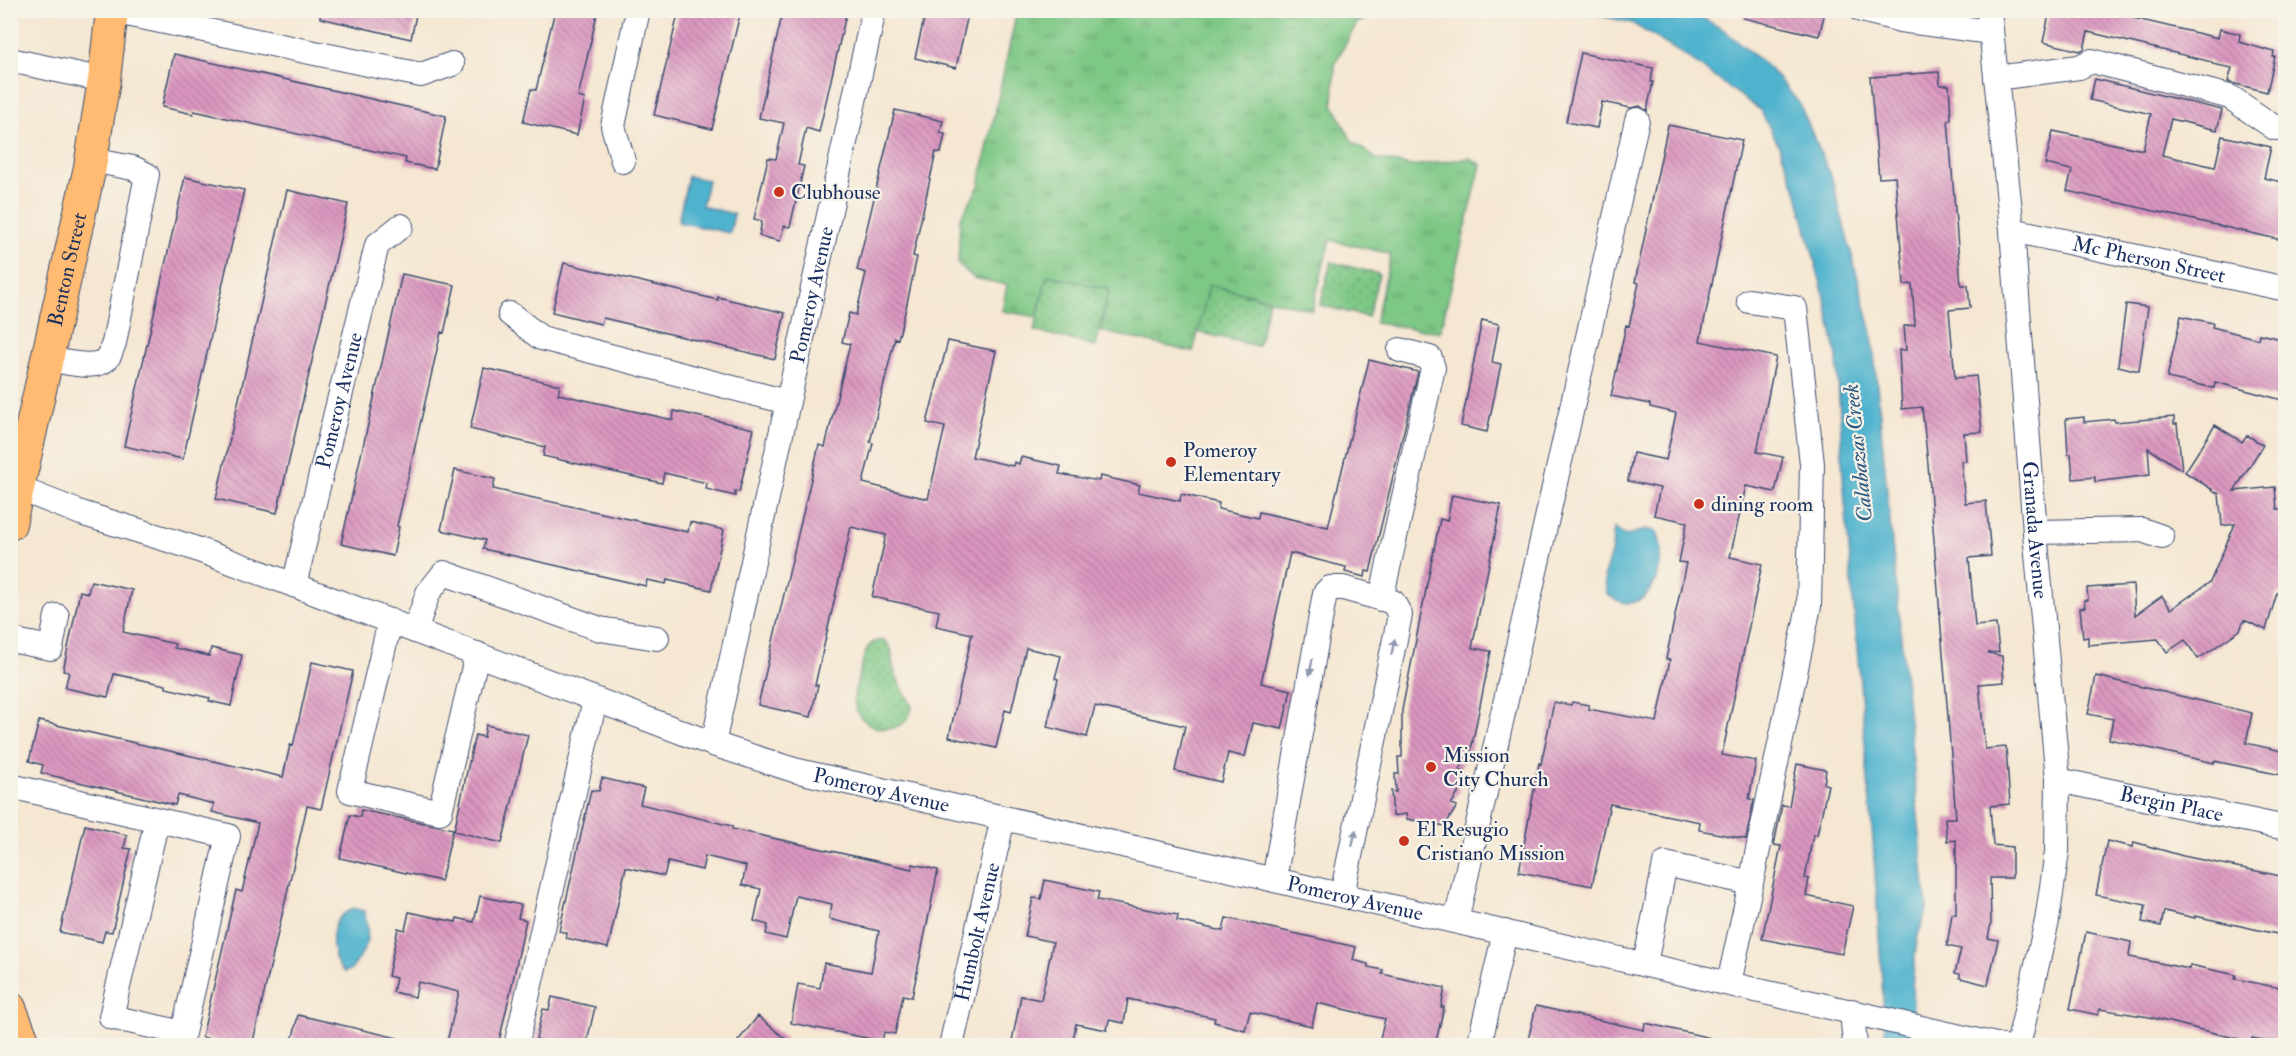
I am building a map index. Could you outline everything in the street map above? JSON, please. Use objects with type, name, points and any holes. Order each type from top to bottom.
[{"type":"main road","name":"Benton Street","points":[[10,524],[15,487],[47,359],[91,160],[112,11]]},
{"type":"main road","points":[[10,1008],[25,1046]]},
{"type":"street","points":[[623,161],[613,126],[638,10]]},
{"type":"street","name":"Pomeroy Avenue","points":[[713,744],[874,10]]},
{"type":"street","points":[[1861,10],[1923,24],[1990,21]]},
{"type":"street","name":"Benton Street","points":[[112,11],[421,75],[452,64]]},
{"type":"street","name":"Granada Avenue","points":[[1990,21],[2012,230],[2035,532],[2058,780],[2057,852],[2047,921],[2018,1046]]},
{"type":"street","points":[[10,60],[104,80]]},
{"type":"street","points":[[1996,78],[2079,67],[2092,61],[2230,97],[2275,128],[2286,126]]},
{"type":"street","points":[[1456,921],[1637,120]]},
{"type":"street","points":[[47,359],[99,363],[108,357],[114,343],[147,175],[133,168],[91,160]]},
{"type":"street","name":"Pomeroy Avenue","points":[[294,585],[377,245],[401,226]]},
{"type":"street","name":"Mc Pherson Street","points":[[2012,230],[2286,289]]},
{"type":"street","points":[[1729,983],[1809,606],[1812,464],[1795,308],[1749,302]]},
{"type":"street","points":[[510,314],[541,338],[788,402]]},
{"type":"street","points":[[1381,599],[1433,368],[1430,358],[1400,350]]},
{"type":"street","name":"Pomeroy Avenue","points":[[15,487],[81,513],[188,546],[713,744],[794,770],[1857,1012],[1929,1034],[2000,1046]]},
{"type":"street","points":[[2035,532],[2142,530],[2162,537]]},
{"type":"street","points":[[415,631],[428,593],[444,573],[600,628],[657,638]]},
{"type":"street","points":[[1274,880],[1325,592],[1330,588],[1343,588],[1394,602],[1400,615],[1342,895]]},
{"type":"street","points":[[10,640],[51,648],[57,616]]},
{"type":"street","points":[[390,621],[350,791],[440,812],[477,654]]},
{"type":"street","points":[[516,1046],[596,700]]},
{"type":"street","name":"Bergin Place","points":[[2058,780],[2286,828]]},
{"type":"street","points":[[10,786],[228,836],[183,1034],[111,1017],[157,820]]},
{"type":"street","name":"Humbolt Avenue","points":[[951,1046],[1003,818]]},
{"type":"street","points":[[1645,964],[1665,864],[1750,883]]},
{"type":"street","points":[[1479,1046],[1505,932]]},
{"type":"street","points":[[1855,1046],[1857,1012]]},
{"type":"green space","points":[[1017,11],[1383,11],[1357,23],[1335,63],[1333,104],[1352,141],[1377,159],[1412,166],[1470,158],[1481,165],[1440,332],[1375,323],[1391,254],[1330,240],[1312,310],[1210,285],[1193,352],[1100,331],[1109,289],[1047,276],[1037,317],[1002,311],[1007,285],[974,278],[958,264],[960,219],[979,186]]},
{"type":"green space","points":[[1331,262],[1379,274],[1368,317],[1320,305]]},
{"type":"green space","points":[[1047,275],[1109,289],[1096,346],[1034,331]]},
{"type":"green space","points":[[1209,285],[1269,300],[1258,346],[1198,332]]},
{"type":"green space","points":[[884,640],[891,649],[896,677],[912,706],[909,717],[894,728],[875,727],[866,722],[859,715],[854,701],[856,685],[867,650],[874,642]]},
{"type":"water","name":"Calabazas Creek","points":[[1580,11],[1690,11],[1724,30],[1769,68],[1799,103],[1832,179],[1872,333],[1927,909],[1917,938],[1912,986],[1915,1045],[1886,1045],[1873,841],[1843,477],[1837,358],[1827,307],[1796,190],[1780,148],[1760,110],[1687,57],[1632,23]]},
{"type":"water","points":[[688,176],[708,180],[702,206],[734,214],[730,233],[678,222]]},
{"type":"water","points":[[1614,528],[1625,536],[1646,529],[1657,532],[1661,560],[1658,574],[1644,597],[1633,602],[1621,602],[1607,594],[1604,575],[1612,550]]},
{"type":"water","points":[[354,908],[364,911],[368,936],[364,949],[351,970],[344,972],[334,953],[334,929],[341,916]]},
{"type":"building","points":[[320,10],[417,10],[411,39],[320,18]]},
{"type":"building","points":[[555,10],[598,10],[578,97],[585,99],[577,135],[523,122],[531,89],[536,90]]},
{"type":"building","points":[[679,10],[741,10],[712,129],[654,115]]},
{"type":"building","points":[[783,10],[847,10],[819,132],[806,128],[798,165],[804,166],[790,227],[784,226],[780,241],[759,236],[762,221],[754,219],[768,158],[776,159],[784,123],[759,118]]},
{"type":"building","points":[[926,10],[969,10],[956,68],[915,58]]},
{"type":"building","points":[[1744,10],[1799,10],[1824,16],[1819,36],[1743,18]]},
{"type":"building","points":[[2050,10],[2116,10],[2134,14],[2133,18],[2218,38],[2220,29],[2240,34],[2239,42],[2274,52],[2273,57],[2275,57],[2267,92],[2228,82],[2232,68],[2088,32],[2084,49],[2080,51],[2043,42]]},
{"type":"building","points":[[1581,53],[1653,68],[1651,82],[1653,82],[1647,111],[1640,106],[1631,108],[1602,102],[1597,128],[1566,122]]},
{"type":"building","points":[[174,54],[446,116],[435,169],[405,163],[406,158],[194,111],[193,114],[162,107]]},
{"type":"building","points":[[1939,72],[1940,85],[1949,85],[1951,119],[1948,120],[1961,285],[1968,285],[1970,308],[1949,310],[1955,378],[1976,376],[1982,432],[1964,433],[1966,461],[1961,461],[1965,503],[1986,501],[1991,556],[1969,558],[1975,626],[1996,624],[1999,652],[1988,653],[2002,656],[2004,682],[1979,684],[1985,749],[2006,747],[2010,804],[1990,806],[1993,845],[2012,847],[2012,878],[1990,878],[1991,924],[1988,938],[1998,940],[1988,985],[1960,978],[1960,974],[1955,973],[1961,949],[1947,946],[1952,914],[1956,914],[1956,840],[1947,841],[1945,818],[1956,818],[1928,464],[1922,407],[1902,409],[1899,350],[1906,350],[1904,326],[1915,325],[1912,284],[1904,285],[1895,177],[1879,178],[1870,77]]},
{"type":"building","points":[[2095,79],[2222,110],[2217,130],[2171,119],[2162,155],[2215,167],[2222,136],[2271,147],[2264,178],[2286,183],[2286,241],[2067,191],[2072,170],[2045,164],[2053,131],[2143,150],[2151,114],[2090,100]]},
{"type":"building","points":[[895,110],[943,121],[940,133],[945,134],[941,153],[936,152],[913,256],[917,257],[906,308],[898,339],[895,338],[870,442],[873,443],[863,483],[928,499],[945,427],[927,423],[948,341],[996,351],[972,457],[1013,466],[1014,462],[1019,464],[1021,457],[1061,466],[1059,474],[1099,481],[1100,476],[1140,485],[1138,492],[1180,501],[1181,494],[1219,503],[1218,509],[1258,518],[1259,512],[1328,527],[1369,360],[1418,372],[1370,572],[1366,571],[1365,577],[1345,572],[1346,567],[1290,553],[1261,683],[1291,690],[1282,729],[1253,723],[1245,757],[1228,753],[1221,782],[1175,771],[1185,726],[1095,706],[1087,737],[1047,727],[1061,656],[1026,648],[1011,712],[1005,710],[996,748],[949,737],[972,634],[936,626],[939,611],[872,597],[886,535],[851,527],[815,685],[818,685],[811,717],[758,705],[819,445],[825,447],[850,344],[842,342],[849,313],[856,315],[866,273],[857,270]]},
{"type":"building","points":[[1668,125],[1742,140],[1700,341],[1776,357],[1757,452],[1783,457],[1775,492],[1746,486],[1730,557],[1762,564],[1722,755],[1756,761],[1749,799],[1754,800],[1746,839],[1699,830],[1700,822],[1610,804],[1592,886],[1519,872],[1539,763],[1541,764],[1554,702],[1589,705],[1588,709],[1657,722],[1670,660],[1666,659],[1686,563],[1679,562],[1687,522],[1654,515],[1660,488],[1628,481],[1633,453],[1666,460],[1676,413],[1650,407],[1650,404],[1611,396],[1626,325],[1629,326],[1639,283],[1635,282]]},
{"type":"building","points":[[185,177],[244,190],[183,459],[124,446]]},
{"type":"building","points":[[287,190],[348,204],[277,513],[216,499]]},
{"type":"building","points":[[564,263],[718,300],[718,297],[785,313],[775,359],[603,318],[601,324],[552,312]]},
{"type":"building","points":[[402,274],[455,285],[444,333],[441,332],[397,526],[399,527],[393,556],[341,544]]},
{"type":"building","points":[[2126,304],[2148,307],[2139,371],[2118,366]]},
{"type":"building","points":[[2181,316],[2213,323],[2212,327],[2258,339],[2259,334],[2286,340],[2286,401],[2215,382],[2214,388],[2167,378]]},
{"type":"building","points":[[1482,320],[1499,324],[1492,362],[1501,364],[1487,432],[1461,426]]},
{"type":"building","points":[[484,368],[560,385],[558,394],[673,420],[674,411],[754,429],[739,492],[735,491],[735,496],[706,489],[707,483],[664,473],[662,483],[543,456],[545,447],[470,429]]},
{"type":"building","points":[[2084,417],[2084,422],[2114,419],[2115,422],[2174,417],[2174,424],[2177,424],[2182,470],[2148,448],[2150,475],[2095,482],[2095,477],[2073,479],[2071,454],[2068,454],[2066,419]]},
{"type":"building","points":[[2215,425],[2242,442],[2247,435],[2263,445],[2234,491],[2275,487],[2277,509],[2286,509],[2286,593],[2277,593],[2266,630],[2244,620],[2240,630],[2198,659],[2185,640],[2167,652],[2158,639],[2088,645],[2088,637],[2083,638],[2080,608],[2085,607],[2084,600],[2088,600],[2087,588],[2133,585],[2135,615],[2162,596],[2171,609],[2210,582],[2235,524],[2222,526],[2219,494],[2185,472]]},
{"type":"building","points":[[455,470],[495,479],[493,489],[688,532],[690,522],[724,530],[711,590],[667,580],[666,584],[647,580],[646,586],[483,549],[485,540],[441,530]]},
{"type":"building","points":[[1452,495],[1501,505],[1472,648],[1491,651],[1471,750],[1459,770],[1465,772],[1456,788],[1461,789],[1451,804],[1457,806],[1445,826],[1407,819],[1406,814],[1393,816],[1391,791],[1396,792],[1395,774],[1399,774],[1398,757],[1402,757],[1402,710],[1440,519],[1447,521]]},
{"type":"building","points":[[91,581],[132,590],[123,632],[175,644],[174,648],[209,656],[211,648],[242,655],[231,706],[209,701],[210,698],[166,688],[166,685],[114,674],[108,697],[65,688],[69,672],[63,671],[80,591],[88,593]]},
{"type":"building","points":[[312,662],[353,671],[321,809],[307,806],[252,1046],[239,1046],[202,1037],[236,890],[242,892],[258,823],[212,812],[214,804],[178,795],[175,805],[41,773],[43,765],[29,761],[39,721],[283,777],[290,745],[293,746]]},
{"type":"building","points":[[2096,676],[2252,713],[2246,743],[2286,752],[2286,776],[2214,761],[2214,763],[2109,739],[2113,719],[2088,714]]},
{"type":"building","points":[[486,725],[528,735],[502,843],[454,831],[475,735],[484,737]]},
{"type":"building","points":[[1797,764],[1826,770],[1824,784],[1828,785],[1817,835],[1813,835],[1805,878],[1809,879],[1806,896],[1853,906],[1842,954],[1762,939],[1781,846],[1774,845],[1782,805],[1789,806]]},
{"type":"building","points":[[602,778],[644,788],[640,804],[732,826],[732,829],[912,869],[913,864],[938,870],[912,997],[903,995],[895,1034],[884,1032],[882,1041],[791,1023],[798,984],[820,988],[824,963],[871,972],[879,931],[829,919],[832,904],[796,896],[786,939],[766,934],[768,925],[754,921],[761,889],[742,885],[746,866],[705,856],[702,870],[668,862],[664,876],[626,867],[608,948],[566,938],[567,933],[559,931],[591,790],[599,791]]},
{"type":"building","points":[[361,810],[453,829],[441,881],[340,858],[350,815],[360,817]]},
{"type":"building","points":[[85,825],[127,835],[124,848],[131,849],[112,932],[105,931],[102,942],[60,932]]},
{"type":"building","points":[[2107,841],[2133,847],[2134,842],[2183,856],[2286,877],[2286,936],[2164,911],[2161,926],[2142,922],[2146,905],[2096,895]]},
{"type":"building","points":[[1045,880],[1099,892],[1097,900],[1178,915],[1177,921],[1223,931],[1226,918],[1356,947],[1353,960],[1368,964],[1368,967],[1383,970],[1382,974],[1445,988],[1441,1007],[1444,1007],[1435,1046],[1378,1046],[1385,1019],[1317,1003],[1312,1026],[1250,1012],[1245,1030],[1214,1022],[1215,1018],[1128,999],[1124,1023],[1109,1020],[1107,1030],[1076,1024],[1072,1046],[1011,1046],[1021,996],[1041,1000],[1053,942],[1025,936],[1033,898],[1041,899]]},
{"type":"building","points":[[480,896],[521,905],[518,918],[526,920],[513,980],[498,1046],[446,1046],[459,992],[418,982],[415,997],[393,992],[396,978],[388,976],[398,928],[405,930],[409,912],[456,922],[457,918],[474,922]]},
{"type":"building","points":[[2086,932],[2131,942],[2130,957],[2189,969],[2190,965],[2236,975],[2235,979],[2286,989],[2286,1045],[2252,1038],[2251,1042],[2149,1017],[2100,1009],[2098,1015],[2070,1009]]},
{"type":"building","points":[[552,997],[595,1007],[586,1046],[541,1046],[542,1041],[536,1039],[543,1009],[549,1010]]},
{"type":"building","points":[[1536,1006],[1644,1030],[1645,1023],[1711,1038],[1710,1046],[1552,1046],[1528,1040]]},
{"type":"building","points":[[298,1015],[398,1038],[397,1046],[291,1046]]},
{"type":"building","points":[[758,1016],[794,1046],[734,1046]]},
{"type":"place","name":"Clubhouse","points":[[779,192]]},
{"type":"place","name":"Pomeroy Elementary","points":[[1171,462]]},
{"type":"place","name":"dining room","points":[[1699,504]]},
{"type":"place","name":"Mission City Church","points":[[1431,767]]},
{"type":"place","name":"El Resugio Cristiano Mission","points":[[1404,841]]}]
